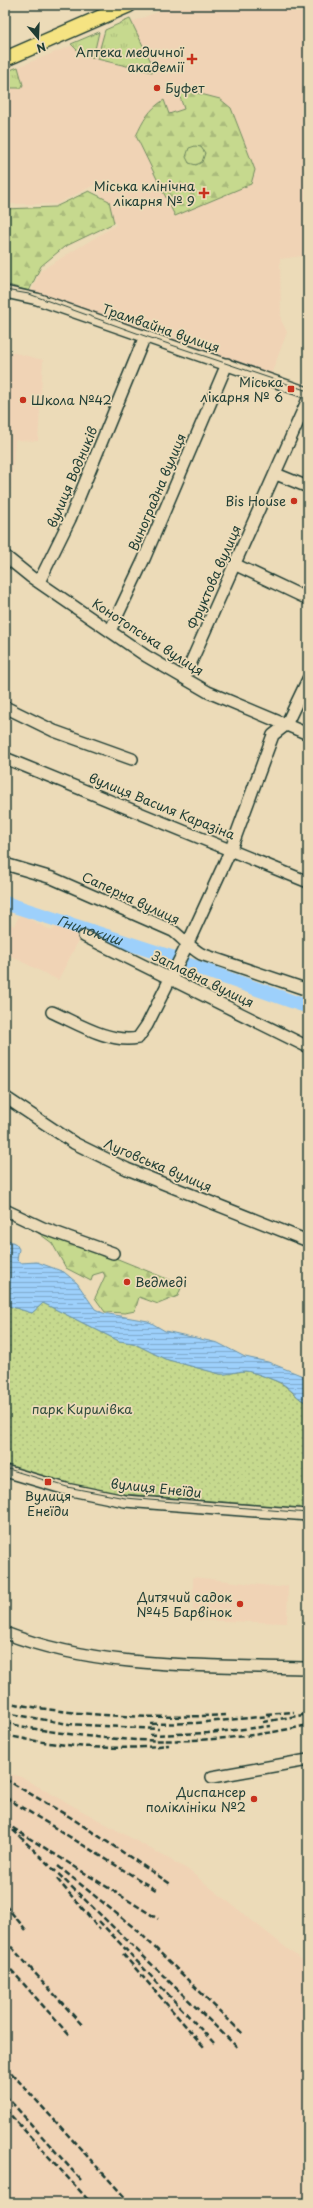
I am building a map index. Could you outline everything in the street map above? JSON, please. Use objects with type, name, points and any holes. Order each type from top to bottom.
[{"type":"main road","points":[[5,59],[129,5]]},
{"type":"street","name":"Трамвайна вулиця","points":[[5,292],[37,299],[308,393]]},
{"type":"street","name":"вулиця Водників","points":[[39,582],[70,520],[145,337]]},
{"type":"street","name":"Виноградна вулиця","points":[[110,631],[144,559],[227,365]]},
{"type":"street","name":"Фруктова вулиця","points":[[184,678],[234,564],[276,474],[308,399]]},
{"type":"street","points":[[276,474],[308,487]]},
{"type":"street","name":"Конотопська вулиця","points":[[5,556],[39,582],[146,656],[208,692],[308,734]]},
{"type":"street","points":[[234,564],[308,599]]},
{"type":"street","points":[[52,1012],[93,1030],[120,1038],[138,1038],[188,943],[231,849],[273,735],[286,725],[308,679]]},
{"type":"street","points":[[5,707],[54,731],[132,759]]},
{"type":"street","name":"вулиця Василя Каразіна","points":[[5,758],[231,849],[308,882]]},
{"type":"street","name":"Саперна вулиця","points":[[5,864],[52,878],[173,931],[188,943],[192,949],[201,954],[308,990]]},
{"type":"street","name":"Заплавна вулиця","points":[[84,936],[308,1047]]},
{"type":"street","name":"Луговська вулиця","points":[[5,1097],[74,1143],[127,1169],[308,1241]]},
{"type":"street","points":[[5,1210],[44,1228],[113,1253]]},
{"type":"street","name":"вулиця Енеїди","points":[[5,1471],[66,1489],[125,1501],[308,1516]]},
{"type":"street","points":[[5,1633],[48,1646],[113,1659],[160,1664],[308,1668]]},
{"type":"street","points":[[212,1777],[308,1760]]},
{"type":"shaded area","name":"Міська клінічна лікарня № 9","points":[[175,5],[308,5],[308,255],[280,259],[281,320],[287,332],[271,375],[31,292],[40,271],[116,225],[96,184],[57,204],[5,204],[5,72]]},
{"type":"shaded area","name":"Школа №42","points":[[8,351],[43,360],[38,441],[15,440],[10,494],[5,500],[5,356]]},
{"type":"shaded area","points":[[20,914],[52,931],[57,926],[81,936],[58,980],[5,953],[5,921],[14,926]]},
{"type":"shaded area","name":"Дитячий садок №45 Барвінок","points":[[193,1577],[279,1587],[288,1585],[287,1623],[193,1620]]},
{"type":"shaded area","points":[[5,1774],[19,1776],[187,1869],[308,1965],[308,2203],[5,2203]]},
{"type":"green space","points":[[130,19],[155,70],[152,72],[97,59],[105,30]]},
{"type":"green space","points":[[99,32],[93,58],[78,51],[71,44]]},
{"type":"green space","points":[[18,67],[23,85],[21,88],[5,88],[5,72]]},
{"type":"green space","points":[[189,91],[220,99],[231,108],[255,170],[251,184],[175,216],[136,136],[141,125],[154,107],[164,100],[169,114],[184,109],[179,94]],"holes":[[[195,146],[201,147],[205,153],[202,162],[196,165],[189,163],[186,157],[189,148]]]},
{"type":"green space","points":[[195,145],[202,148],[205,155],[202,162],[195,165],[188,162],[185,155],[188,148]]},
{"type":"green space","points":[[89,191],[109,201],[114,223],[64,247],[41,266],[29,291],[5,284],[5,209],[55,207]]},
{"type":"green space","points":[[37,1232],[113,1257],[182,1285],[178,1296],[158,1304],[139,1297],[135,1311],[125,1313],[105,1312],[95,1298],[105,1276],[103,1272],[93,1275],[91,1281],[66,1268],[52,1243]]},
{"type":"green space","name":"парк Кирилівка","points":[[5,1302],[9,1306],[32,1313],[43,1303],[119,1341],[133,1343],[165,1359],[220,1374],[248,1371],[284,1385],[301,1400],[308,1403],[308,1509],[100,1492],[56,1482],[5,1466]]},
{"type":"water","points":[[5,1238],[16,1244],[19,1249],[17,1260],[20,1263],[37,1262],[64,1272],[77,1283],[95,1309],[103,1313],[148,1321],[165,1331],[218,1343],[245,1357],[268,1362],[308,1378],[308,1403],[285,1385],[253,1372],[245,1371],[220,1374],[165,1359],[133,1343],[119,1341],[43,1303],[32,1313],[9,1306],[5,1302]]},
{"type":"waterway","name":"Гнилокиш","points":[[5,903],[174,958]]},
{"type":"waterway","name":"Гнилокиш","points":[[187,964],[308,1007]]},
{"type":"tram line","points":[[5,290],[29,294],[145,336],[308,391]]},
{"type":"tram line","points":[[5,1468],[67,1487],[125,1498],[308,1513]]},
{"type":"railway","points":[[5,1702],[60,1711],[115,1716],[170,1717],[226,1715]]},
{"type":"railway","points":[[266,1714],[294,1712]]},
{"type":"railway","points":[[5,1713],[69,1724],[159,1729]]},
{"type":"railway","points":[[263,1722],[308,1714]]},
{"type":"railway","points":[[151,1724],[196,1723],[270,1716]]},
{"type":"railway","points":[[5,1723],[80,1735],[118,1739],[156,1740],[195,1740],[233,1737],[308,1725]]},
{"type":"railway","points":[[150,1735],[208,1733],[271,1726]]},
{"type":"railway","points":[[5,1735],[87,1747],[127,1748],[169,1745]]},
{"type":"railway","points":[[5,1779],[70,1817],[172,1885]]},
{"type":"railway","points":[[5,1797],[156,1890]]},
{"type":"railway","points":[[5,1823],[158,1919]]},
{"type":"railway","points":[[13,1830],[238,2048]]},
{"type":"railway","points":[[58,1866],[138,1931],[244,2035]]},
{"type":"railway","points":[[57,1879],[100,1929]]},
{"type":"railway","points":[[5,1905],[26,1930]]},
{"type":"railway","points":[[99,1921],[214,2043]]},
{"type":"railway","points":[[5,1940],[83,2026]]},
{"type":"railway","points":[[123,1954],[204,2047]]},
{"type":"railway","points":[[5,1963],[70,2036]]},
{"type":"railway","points":[[5,2066],[130,2203]]},
{"type":"railway","points":[[5,2095],[81,2180]]},
{"type":"railway","points":[[5,2109],[91,2203]]},
{"type":"place","name":"Аптека медичної академії","points":[[192,59]]},
{"type":"place","name":"Буфет","points":[[157,88]]},
{"type":"place","name":"Міська клінічна лікарня № 9","points":[[204,193]]},
{"type":"place","name":"Міська лікарня № 6","points":[[291,389]]},
{"type":"place","name":"Школа №42","points":[[23,400]]},
{"type":"place","name":"Bis House","points":[[294,501]]},
{"type":"place","name":"Ведмеді","points":[[127,1282]]},
{"type":"place","name":"Вулиця Енеїди","points":[[48,1482]]},
{"type":"place","name":"Дитячий садок №45 Барвінок","points":[[240,1604]]},
{"type":"place","name":"Диспансер поліклініки №2","points":[[254,1799]]}]
